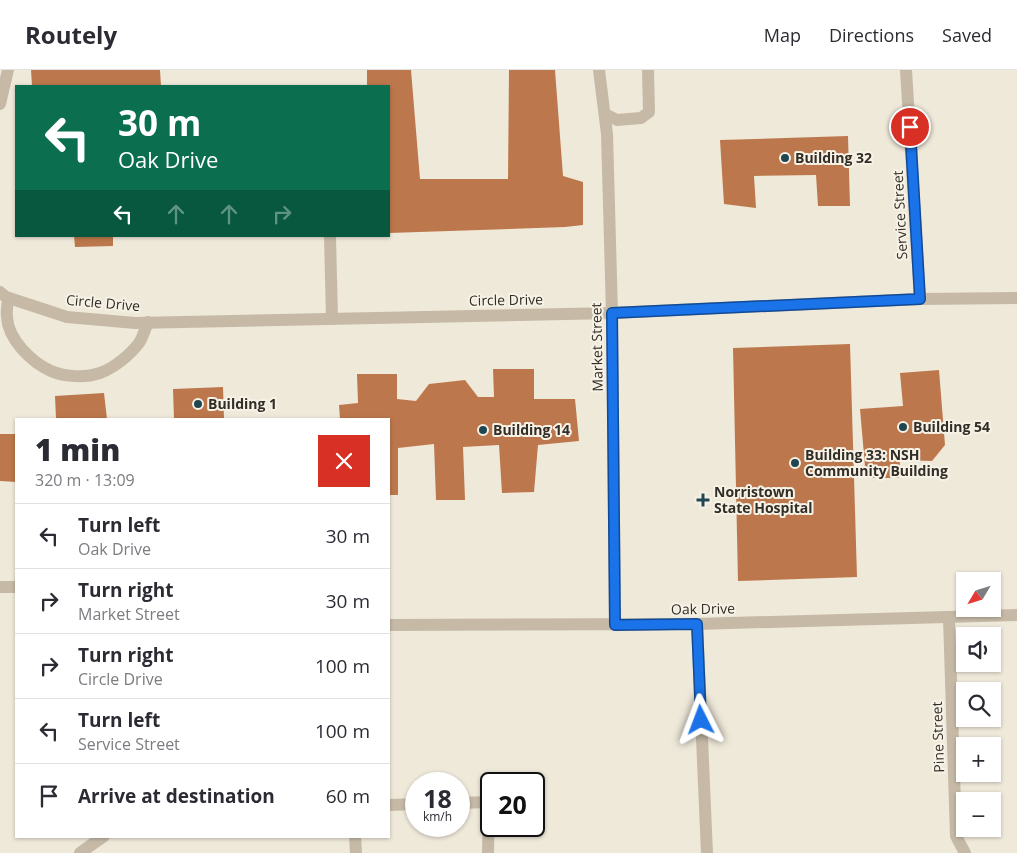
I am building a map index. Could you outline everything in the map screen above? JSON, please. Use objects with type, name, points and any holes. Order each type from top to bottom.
[{"type":"lane","points":[[0,104],[8,70]]},
{"type":"lane","name":"Market Street","points":[[599,70],[606,114],[612,313],[615,625]]},
{"type":"lane","points":[[606,114],[617,120],[641,118],[649,112],[648,70]]},
{"type":"lane","name":"Service Street","points":[[906,70],[920,299]]},
{"type":"lane","points":[[330,237],[332,319]]},
{"type":"lane","points":[[4,295],[6,317],[10,330],[17,342],[41,365],[52,371],[70,375],[86,376],[101,372],[115,364],[140,342],[148,322]]},
{"type":"lane","name":"Circle Drive","points":[[4,295],[67,317],[148,322],[612,313],[920,299],[1017,298]]},
{"type":"lane","points":[[0,587],[15,587]]},
{"type":"lane","name":"Oak Drive","points":[[390,625],[697,624],[1017,615]]},
{"type":"lane","name":"Pine Street","points":[[948,618],[956,836],[965,853]]},
{"type":"lane","points":[[697,624],[707,853]]},
{"type":"lane","points":[[470,803],[488,802],[488,853]]},
{"type":"lane","points":[[390,805],[405,804]]},
{"type":"lane","points":[[80,853],[101,838]]},
{"type":"lane","points":[[355,838],[356,853]]},
{"type":"building","points":[[31,70],[160,70],[161,85],[32,85]]},
{"type":"building","points":[[367,70],[411,70],[420,179],[508,179],[509,70],[555,70],[563,176],[583,182],[583,225],[390,233],[390,85],[367,85]]},
{"type":"building","name":"Building 32","points":[[848,136],[850,206],[818,206],[816,175],[754,176],[756,208],[724,204],[720,140]]},
{"type":"building","points":[[74,237],[113,237],[113,246],[75,247]]},
{"type":"building","name":"Building 33: NSH Community Building","points":[[850,344],[857,577],[738,581],[733,348]]},
{"type":"building","name":"Building 14","points":[[493,369],[534,369],[534,399],[575,399],[579,441],[538,445],[534,492],[502,493],[499,445],[463,447],[465,500],[436,500],[434,444],[398,448],[398,495],[390,495],[390,418],[340,418],[339,405],[358,403],[357,374],[397,374],[397,399],[416,401],[429,384],[465,380],[478,397],[494,397]]},
{"type":"building","name":"Building 54","points":[[939,370],[945,445],[932,461],[900,460],[899,478],[866,478],[860,409],[903,406],[900,373]]},
{"type":"building","name":"Building 1","points":[[223,387],[224,418],[174,418],[173,389]]},
{"type":"building","points":[[104,393],[107,418],[56,418],[55,396]]},
{"type":"building","points":[[0,434],[15,434],[15,482],[0,481]]},
{"type":"place","name":"Building 32","points":[[785,158]]},
{"type":"place","name":"Building 1","points":[[198,404]]},
{"type":"place","name":"Building 54","points":[[903,427]]},
{"type":"place","name":"Building 14","points":[[483,430]]},
{"type":"place","name":"Building 33: NSH Community Building","points":[[795,463]]},
{"type":"place","name":"Norristown State Hospital","points":[[703,500]]},
{"type":"route","points":[[701,720],[697,624],[615,625],[612,313],[920,299],[910,127]]}]
